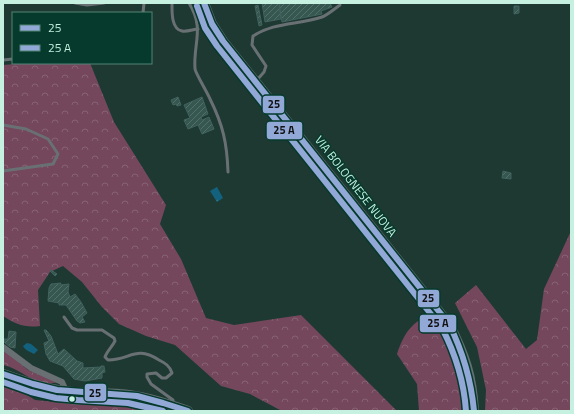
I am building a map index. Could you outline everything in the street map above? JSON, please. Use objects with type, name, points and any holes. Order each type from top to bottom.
[{"type":"main road","name":"VIA BOLOGNESE NUOVA","points":[[204,3],[212,24],[223,41],[449,324],[461,348],[469,372],[473,393],[473,411]]},
{"type":"main road","points":[[3,374],[52,389],[83,393],[137,396],[188,411]]},
{"type":"street","points":[[3,347],[31,368],[62,382],[66,391]]},
{"type":"street","points":[[52,389],[54,399],[78,402],[83,393]]},
{"type":"lane","points":[[75,3],[87,5],[104,3]]},
{"type":"lane","points":[[172,3],[173,20],[176,27],[179,30],[184,31],[198,29]]},
{"type":"lane","points":[[189,3],[197,19],[198,29],[195,70],[216,110],[225,136],[228,155],[228,172]]},
{"type":"lane","points":[[256,81],[264,72],[266,66],[252,45],[253,36],[260,31],[272,27],[322,16],[340,4]]},
{"type":"lane","points":[[3,125],[26,129],[48,138],[58,154],[52,164],[3,171]]},
{"type":"lane","points":[[64,317],[72,328],[77,330],[102,330],[114,338],[116,341],[106,353],[105,357],[108,360],[113,360],[134,353],[141,353],[150,354],[168,365],[172,373],[166,378],[162,378],[156,374],[147,374],[147,378],[151,384],[173,400],[174,406]]},
{"type":"green space","points":[[90,64],[114,122],[166,205],[160,224],[181,259],[206,318],[234,325],[301,315],[397,411],[282,411],[250,394],[221,386],[175,345],[146,336],[119,324],[102,307],[82,282],[63,266],[50,272],[38,290],[40,326],[20,325],[3,316],[3,65]]},
{"type":"green space","points":[[571,231],[571,411],[485,411],[486,390],[477,347],[455,303],[476,285],[526,349],[537,340],[544,289]]},
{"type":"green space","points":[[432,312],[452,345],[463,381],[463,411],[419,411],[417,384],[397,354],[403,339],[414,324]]},
{"type":"green space","points":[[3,349],[28,370],[57,382],[43,383],[3,365]]},
{"type":"green space","points":[[3,384],[19,390],[35,400],[75,404],[90,399],[120,403],[158,411],[3,411]]},
{"type":"water","points":[[217,187],[223,198],[217,202],[210,191]]},
{"type":"water","points":[[27,343],[31,344],[38,350],[34,354],[26,350],[23,346]]},
{"type":"building","points":[[262,3],[279,3],[281,19],[265,22]]},
{"type":"building","points":[[279,3],[330,3],[332,7],[321,11],[322,14],[282,22]]},
{"type":"building","points":[[258,5],[262,25],[259,26],[255,6]]},
{"type":"building","points":[[514,6],[519,6],[519,13],[514,14]]},
{"type":"building","points":[[178,97],[181,105],[173,105],[171,100]]},
{"type":"building","points":[[202,97],[208,114],[201,117],[202,120],[209,117],[214,129],[202,134],[198,125],[188,129],[184,120],[190,118],[184,105]]},
{"type":"building","points":[[503,171],[511,173],[511,179],[502,178]]},
{"type":"building","points":[[51,270],[57,274],[55,276],[50,271]]},
{"type":"building","points":[[61,283],[60,285],[69,284],[68,292],[70,297],[75,294],[81,302],[87,313],[82,317],[85,322],[80,323],[77,321],[66,305],[59,305],[59,303],[48,301],[49,288],[51,284]]},
{"type":"building","points":[[44,330],[46,330],[51,336],[58,354],[64,349],[77,361],[83,363],[83,368],[104,366],[105,372],[102,373],[102,378],[85,381],[74,379],[63,366],[50,361],[46,354],[44,343],[49,341]]},
{"type":"building","points":[[9,331],[16,332],[15,348],[10,347],[4,342],[4,339],[8,339]]},
{"type":"transit line","name":"25","points":[[204,3],[212,24],[223,41],[449,324],[466,366],[474,411]]},
{"type":"transit line","points":[[197,6],[205,28],[217,46],[442,328],[458,368],[466,411]]},
{"type":"transit line","name":"25","points":[[3,374],[57,390],[137,396],[188,411]]},
{"type":"transit line","points":[[3,382],[31,392],[56,398],[128,403],[163,411]]}]
